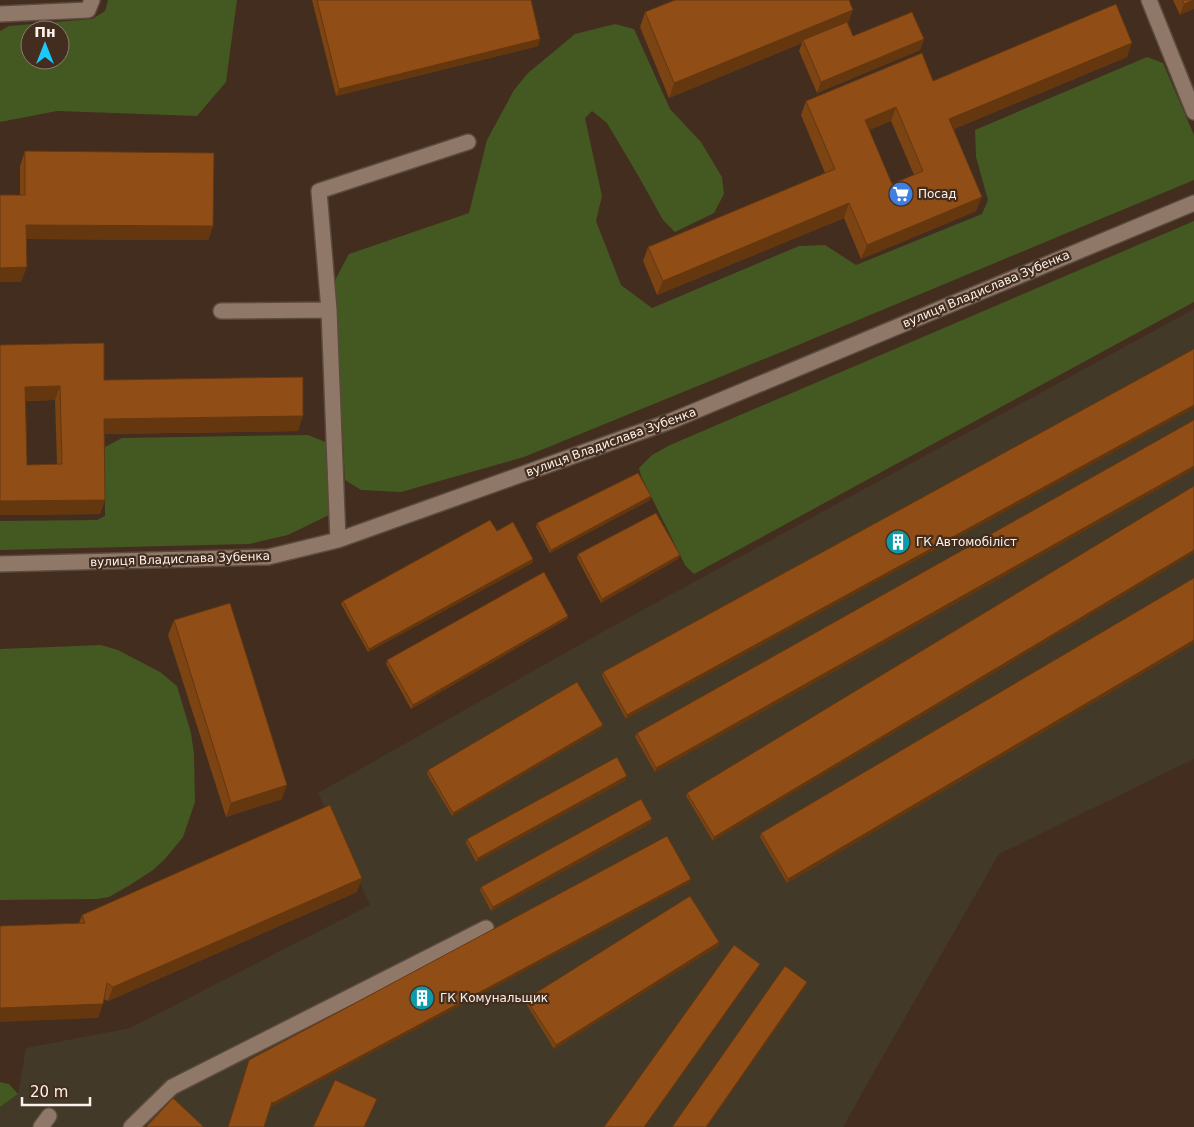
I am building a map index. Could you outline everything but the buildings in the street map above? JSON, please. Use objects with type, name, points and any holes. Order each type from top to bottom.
[{"type":"street","points":[[0,14],[88,10],[92,0]]},
{"type":"street","points":[[1149,0],[1194,112]]},
{"type":"street","points":[[338,540],[329,310],[319,192],[468,142]]},
{"type":"street","name":"вулиця Владислава Зубенка","points":[[0,564],[268,558],[338,540],[671,421],[1194,202]]},
{"type":"street","points":[[221,312],[329,310]]},
{"type":"street","points":[[131,1127],[172,1087],[486,928]]},
{"type":"shaded area","points":[[1194,309],[1194,759],[999,854],[843,1127],[0,1127],[0,1107],[18,1094],[26,1048],[130,1028],[370,905],[318,793],[595,636]]},
{"type":"green space","points":[[108,0],[237,0],[226,82],[197,116],[57,111],[0,122],[0,31],[9,26],[20,25],[20,70],[70,70],[70,21],[92,19],[105,11]]},
{"type":"green space","points":[[615,24],[634,29],[670,109],[701,142],[722,177],[724,194],[714,213],[675,232],[663,220],[607,123],[592,111],[585,118],[602,196],[596,221],[621,285],[652,308],[799,246],[825,245],[856,265],[982,214],[988,200],[976,157],[975,130],[1147,57],[1163,63],[1194,135],[1194,180],[524,457],[401,492],[361,490],[345,480],[334,282],[349,254],[469,213],[487,140],[514,90],[528,73],[575,34]]},
{"type":"green space","points":[[1194,221],[1194,302],[694,574],[685,565],[641,476],[639,468],[652,455],[670,445]]},
{"type":"green space","points":[[308,435],[328,443],[332,477],[329,515],[288,535],[249,544],[0,550],[0,521],[97,520],[105,516],[105,447],[122,438]]},
{"type":"green space","points":[[101,645],[118,650],[160,672],[177,686],[191,733],[194,754],[195,802],[183,837],[153,870],[109,897],[97,899],[0,900],[0,649]]},
{"type":"green space","points":[[0,1082],[9,1084],[18,1094],[0,1107]]},
{"type":"place","name":"Посад","points":[[901,194]]},
{"type":"place","name":"ГК Автомобіліст","points":[[898,542]]},
{"type":"place","name":"ГК Комунальщик","points":[[422,998]]}]
